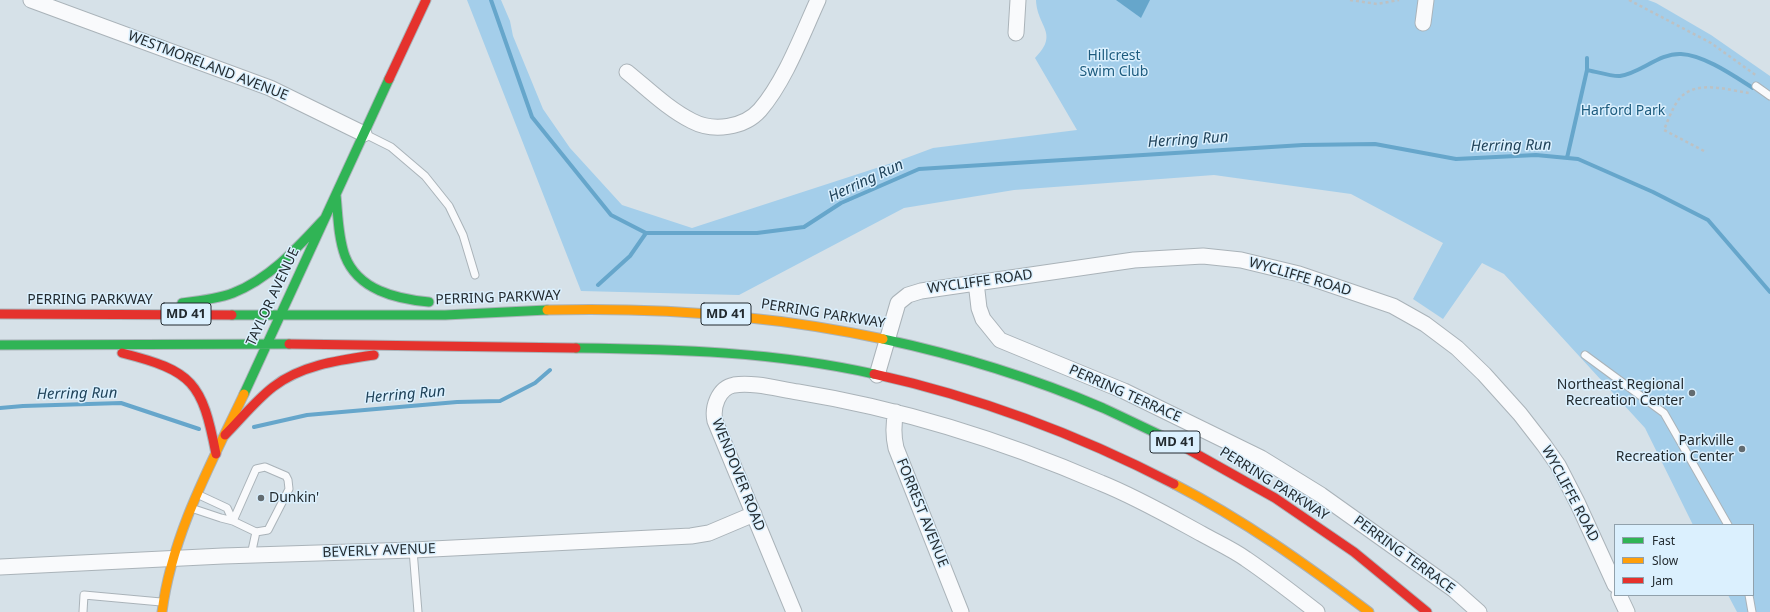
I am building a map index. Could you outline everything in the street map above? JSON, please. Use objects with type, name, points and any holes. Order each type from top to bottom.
[{"type":"main road","name":"TAYLOR AVENUE","points":[[162,612],[172,558],[197,494],[426,0]]},
{"type":"main road","points":[[336,195],[341,239],[346,256],[354,271],[368,284],[388,296],[407,301],[438,303]]},
{"type":"main road","points":[[92,314],[208,299],[232,294],[250,286],[269,273],[292,254],[325,218]]},
{"type":"main road","points":[[469,305],[562,310]]},
{"type":"main road","name":"PERRING PARKWAY","points":[[0,314],[449,315],[562,310],[677,311],[734,315],[806,324],[889,339],[989,367],[1055,390],[1117,414],[1187,448],[1240,477],[1303,517],[1361,557],[1427,612]]},
{"type":"main road","points":[[82,344],[153,360],[182,374],[194,385],[202,399],[211,425],[216,454]]},
{"type":"main road","name":"MD 41","points":[[0,345],[447,345],[674,349],[730,352],[790,360],[877,375],[929,387],[979,403],[1044,425],[1105,450],[1175,484],[1224,511],[1286,551],[1369,612]]},
{"type":"main road","points":[[225,434],[274,387],[290,376],[338,361],[447,345]]},
{"type":"street","name":"WESTMORELAND AVENUE","points":[[31,0],[270,88],[364,134]]},
{"type":"street","points":[[627,72],[668,106],[694,122],[718,128],[739,124],[759,111],[783,77],[818,0]]},
{"type":"street","points":[[1016,33],[1018,0]]},
{"type":"street","points":[[1423,22],[1426,0]]},
{"type":"street","name":"WYCLIFFE ROAD","points":[[877,375],[889,339],[898,303],[908,295],[933,288],[1134,260],[1203,256],[1241,260],[1299,274],[1393,306],[1425,324],[1457,348],[1489,380],[1544,444],[1558,466],[1578,504],[1614,583]]},
{"type":"street","name":"PERRING TERRACE","points":[[976,282],[979,308],[983,319],[1000,340],[1124,390],[1261,458],[1321,495],[1453,589],[1479,612]]},
{"type":"street","name":"WENDOVER ROAD","points":[[794,612],[715,421],[714,412],[718,397],[729,387],[734,385],[754,386],[849,401],[896,412]]},
{"type":"street","points":[[896,412],[990,440],[1102,483],[1181,523],[1245,558],[1317,612]]},
{"type":"street","name":"FORREST AVENUE","points":[[896,412],[893,423],[896,448],[961,612]]},
{"type":"street","name":"BEVERLY AVENUE","points":[[0,567],[172,558],[413,550],[691,536],[710,533],[754,514]]},
{"type":"street","points":[[1619,596],[1627,612]]},
{"type":"lane","points":[[1756,86],[1769,95]]},
{"type":"lane","name":"WESTMORELAND AVENUE","points":[[364,134],[391,147],[425,176],[449,206],[463,235],[475,274]]},
{"type":"lane","points":[[1585,354],[1664,413],[1727,524]]},
{"type":"lane","points":[[191,508],[221,518],[233,520],[256,532],[268,530],[289,489],[286,476],[261,466],[256,469],[233,520]]},
{"type":"lane","points":[[197,494],[226,508],[233,520]]},
{"type":"lane","points":[[251,555],[256,532]]},
{"type":"lane","points":[[413,550],[418,612]]},
{"type":"lane","points":[[83,612],[84,595],[163,602]]},
{"type":"lane","points":[[1748,596],[1752,612]]},
{"type":"path","points":[[1350,0],[1377,4],[1399,0]]},
{"type":"path","points":[[1628,0],[1711,43],[1760,79]]},
{"type":"path","points":[[1704,151],[1664,130],[1680,98],[1692,90],[1707,87],[1769,95]]},
{"type":"green space","points":[[467,0],[501,0],[510,21],[513,36],[543,109],[570,148],[622,205],[692,228],[898,161],[933,148],[1077,130],[1035,58],[1046,42],[1047,36],[1037,9],[1036,0],[1648,0],[1656,3],[1711,35],[1770,76],[1770,612],[1737,612],[1729,596],[1754,596],[1754,524],[1693,524],[1645,428],[1504,274],[1482,263],[1443,319],[1413,299],[1443,243],[1351,194],[1214,175],[1014,190],[904,208],[739,295],[581,291]]},
{"type":"shaded area","points":[[1116,0],[1150,0],[1141,18]]},
{"type":"waterway","name":"Herring Run","points":[[491,0],[532,117],[611,215],[646,233],[757,233],[804,227],[841,203],[919,169],[1303,145],[1375,144],[1456,159],[1536,155],[1578,159],[1653,192],[1708,220],[1770,292]]},
{"type":"waterway","points":[[1587,70],[1620,76],[1628,74],[1665,57],[1681,54],[1690,55],[1709,62],[1753,88]]},
{"type":"waterway","points":[[1567,158],[1587,70],[1587,58]]},
{"type":"waterway","name":"Herring Run","points":[[598,285],[630,256],[646,233]]},
{"type":"waterway","name":"Herring Run","points":[[254,427],[307,415],[457,402],[500,401],[535,383],[550,370]]},
{"type":"waterway","name":"Herring Run","points":[[0,408],[121,403],[199,429]]},
{"type":"traffic: fast","points":[[244,394],[389,79]]},
{"type":"traffic: fast","points":[[336,195],[341,241],[345,256],[351,268],[369,285],[380,291],[416,301],[429,302]]},
{"type":"traffic: fast","points":[[182,303],[208,300],[227,295],[247,287],[283,261],[325,218]]},
{"type":"traffic: fast","points":[[232,315],[445,315],[547,310]]},
{"type":"traffic: fast","points":[[883,339],[939,352],[1022,377],[1103,408],[1175,442]]},
{"type":"traffic: fast","points":[[0,345],[289,344]]},
{"type":"traffic: fast","points":[[576,348],[651,349],[763,356],[874,374]]},
{"type":"traffic: slow","points":[[547,310],[590,309],[716,314],[799,324],[883,339]]},
{"type":"traffic: slow","points":[[162,612],[174,555],[194,500],[244,394]]},
{"type":"traffic: slow","points":[[1174,484],[1250,528],[1322,577],[1369,612]]},
{"type":"traffic: jam","points":[[389,79],[426,0]]},
{"type":"traffic: jam","points":[[0,314],[232,315]]},
{"type":"traffic: jam","points":[[289,344],[576,348]]},
{"type":"traffic: jam","points":[[122,353],[165,366],[179,374],[190,383],[199,395],[205,410],[216,454]]},
{"type":"traffic: jam","points":[[225,435],[260,398],[273,387],[296,373],[321,365],[374,355]]},
{"type":"traffic: jam","points":[[874,374],[951,394],[1027,419],[1102,449],[1174,484]]},
{"type":"traffic: jam","points":[[1175,442],[1275,498],[1354,552],[1427,612]]},
{"type":"place","name":"Northeast Regional Recreation Center","points":[[1692,393]]},
{"type":"place","name":"Parkville Recreation Center","points":[[1742,449]]},
{"type":"place","name":"Dunkin'","points":[[261,498]]},
{"type":"park label","name":"Hillcrest Swim Club","points":[[1114,64]]},
{"type":"park label","name":"Harford Park","points":[[1623,111]]}]
